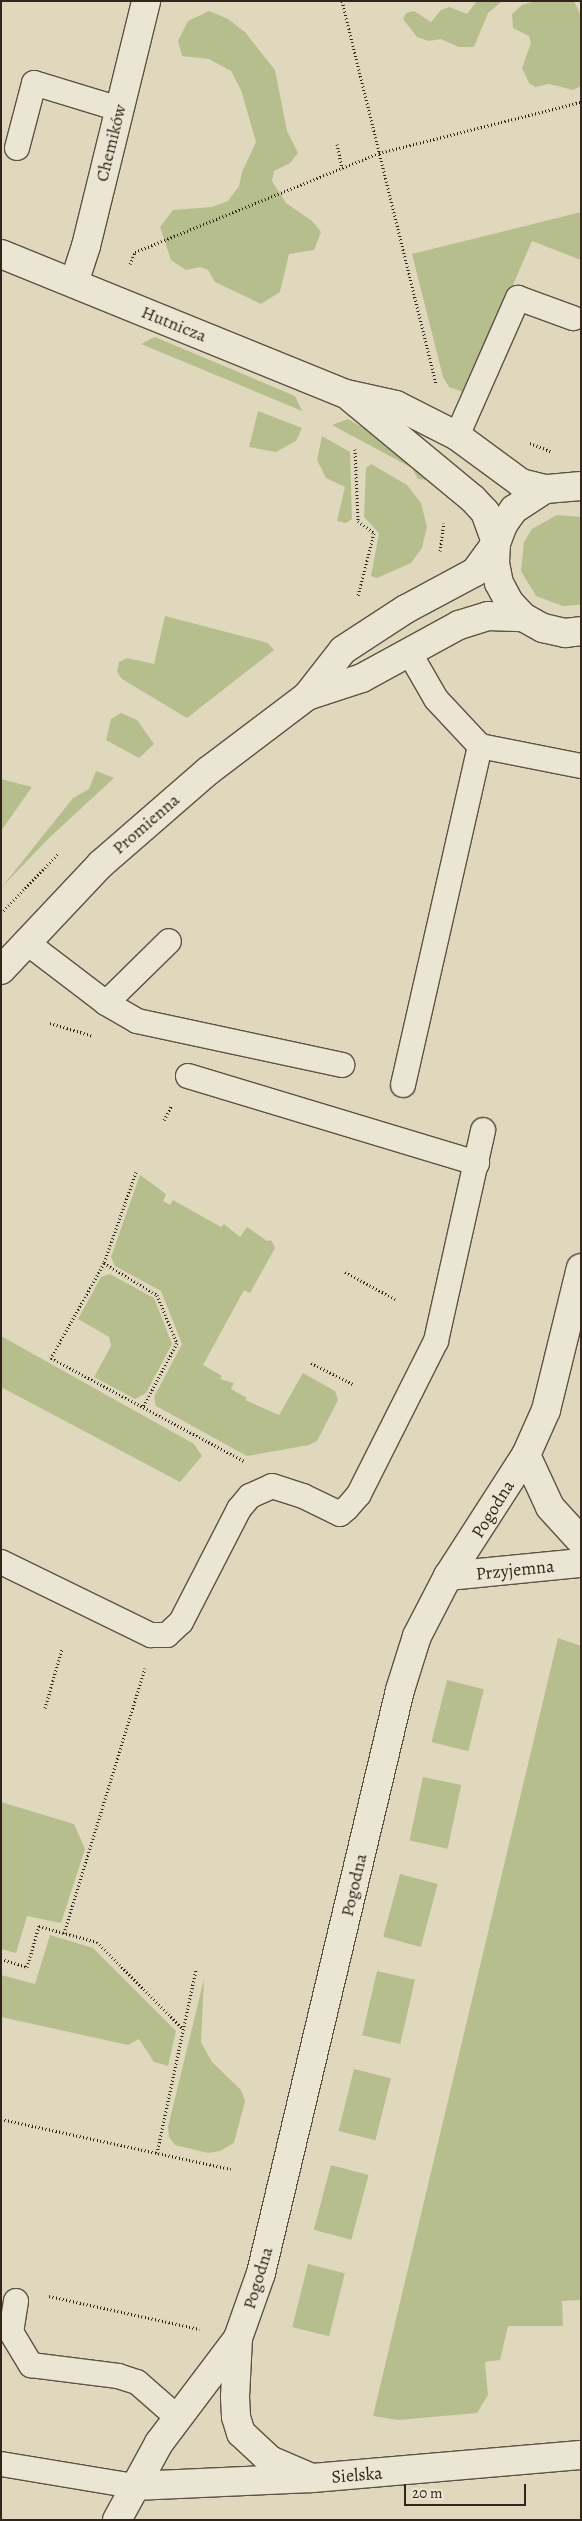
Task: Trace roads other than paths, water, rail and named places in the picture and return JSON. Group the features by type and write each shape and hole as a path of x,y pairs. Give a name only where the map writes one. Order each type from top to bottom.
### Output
{"street":[{"name":"Chemików","path":"74,283 146,1"},
{"name":"Hutnicza","path":"1,254 346,394 396,405 457,436 522,483 545,488"},
{"name":"Hutnicza","path":"346,394 473,499 485,512 496,543"},
{"path":"545,488 581,486"},
{"name":"Promienna","path":"1,970 120,846 252,735 307,696 343,650 406,609 475,572 496,543 514,509 545,488"},
{"path":"496,543 495,563 499,584 509,602 523,617 543,628 565,633 581,631"},
{"name":"Promienna","path":"307,696 362,678 459,625 488,616 523,617"},
{"name":"Pogodna","path":"312,2478 270,2460 242,2433 236,2417 235,2397 238,2338 261,2274 400,1690 417,1636 448,1576 526,1455 546,1410 581,1268"},
{"name":"Pogodna","path":"526,1455 550,1507 581,1541"},
{"name":"Przyjemna","path":"448,1576 581,1563"},
{"name":"Pogodna","path":"117,2520 134,2486 177,2417 238,2338"},
{"name":"Sielska","path":"134,2486 312,2478 581,2456"}],"lane":[{"path":"17,148 34,84 120,108"},
{"path":"457,436 518,298 573,318"},
{"path":"409,652 436,699 480,746 581,766"},
{"path":"403,1085 480,746"},
{"path":"106,1003 169,941"},
{"path":"26,942 106,1003 137,1021 342,1065"},
{"path":"188,1076 477,1163"},
{"path":"1,1562 152,1634 167,1634 181,1622 239,1509 250,1496 266,1488 286,1489 340,1514 359,1494 436,1341 483,1130"},
{"path":"16,2301 12,2332 31,2364 118,2376 138,2382 177,2417"},
{"path":"1,2464 134,2486"}]}
